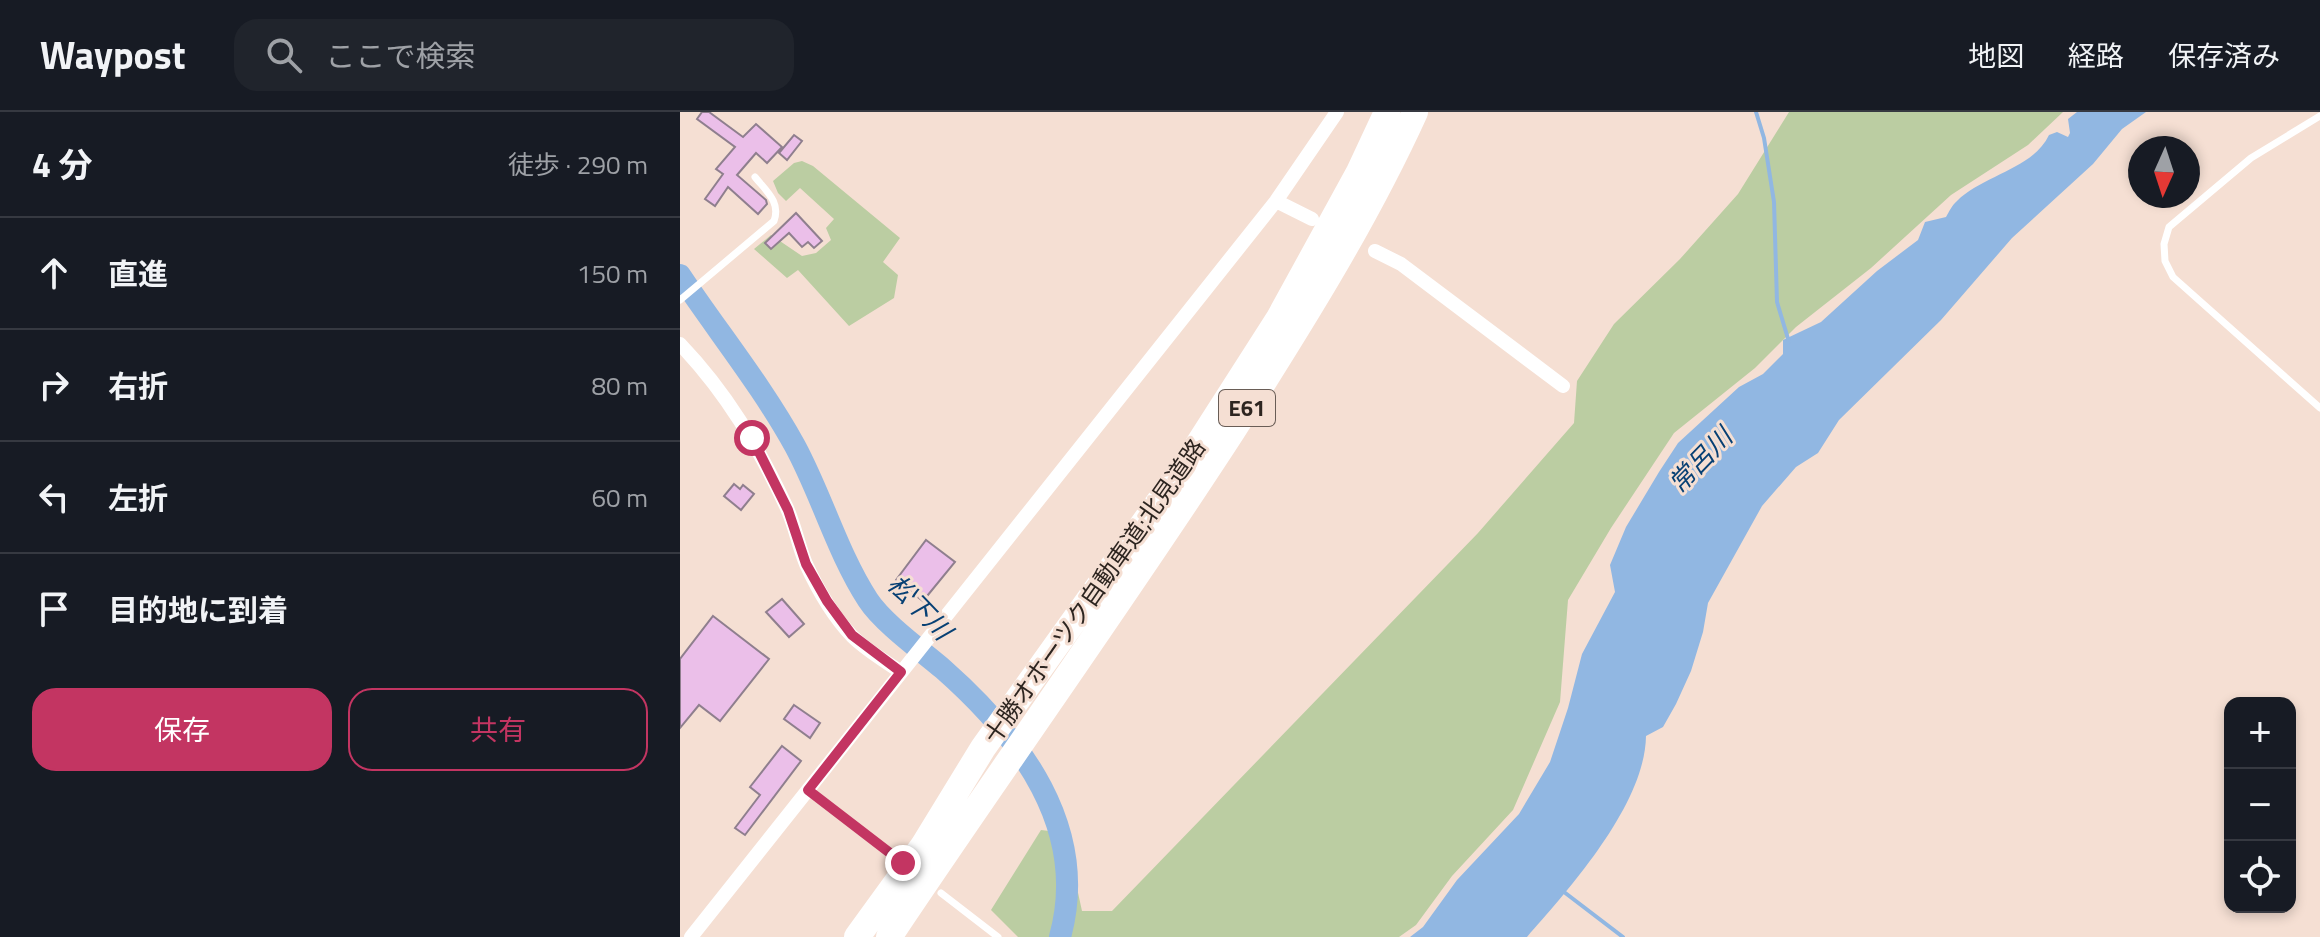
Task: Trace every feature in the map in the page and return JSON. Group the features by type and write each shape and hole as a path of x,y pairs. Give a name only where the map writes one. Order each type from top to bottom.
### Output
{"highway":[{"name":"十勝オホーツク自動車道;北見道路","path":"889,937 1008,763 1046,684 1279,318 1359,172 1387,112"},
{"name":"十勝オホーツク自動車道;北見道路","path":"857,937 923,846 983,748 1046,684 1199,483 1294,335 1384,180 1415,112"}],"street":[{"path":"691,937 1276,201 1337,112"},
{"path":"1276,201 1312,219"},
{"path":"1375,251 1401,264 1563,386"},
{"path":"680,344 720,390 752,438 788,510 806,564 827,601 852,635 901,672"}],"lane":[{"path":"2320,116 2251,158 2208,193 2169,227 2164,244 2165,261 2173,277 2320,408"},
{"path":"680,300 774,221 777,211 775,202 755,177"},
{"path":"808,790 903,863"},
{"path":"941,893 998,937"}],"green space":[{"path":"1789,112 2063,112 2028,145 1951,195 1871,268 1796,327 1755,368 1674,433 1568,600 1560,702 1513,810 1452,876 1416,925 1399,937 1018,937 991,910 1041,830 1065,833 1082,911 1112,911 1478,533 1574,423 1577,381 1614,324 1680,259 1738,194"},
{"path":"802,161 813,166 900,238 883,262 898,275 894,298 849,326 798,270 787,278 754,249 771,235 802,256 816,253 831,240 826,228 834,219 800,188 786,201 773,181 794,163"}],"water":[{"name":"常呂川","path":"2077,112 2146,112 2122,129 2093,164 2012,238 1941,320 1839,420 1818,453 1796,467 1762,506 1708,603 1691,671 1676,704 1663,727 1646,736 1642,762 1620,816 1564,894 1527,937 1410,937 1423,927 1457,880 1519,814 1550,762 1582,654 1615,592 1610,565 1626,527 1678,443 1739,387 1763,374 1783,354 1783,340 1821,322 1877,271 1918,240 1925,222 1946,217 1954,204 1968,192 2032,156 2049,135 2057,132 2068,137 2068,119"}],"building":[{"path":"702,112 709,112 743,137 756,124 782,147 767,163 756,153 737,175 766,200 767,204 758,214 728,187 715,206 705,199 723,174 716,169 735,147 697,119"},
{"path":"794,135 802,141 787,160 779,153"},
{"path":"796,213 822,241 814,248 808,242 802,247 789,233 771,249 765,243"},
{"path":"734,484 740,489 743,485 754,494 741,510 724,496"},
{"path":"926,540 955,562 923,601 896,580"},
{"path":"782,599 804,624 789,637 766,612"},
{"path":"713,616 769,659 720,721 699,705 680,728 680,659"},
{"path":"794,705 820,723 810,738 784,719"},
{"path":"782,746 801,761 745,835 735,828 760,795 750,787"}],"waterway":[{"path":"1756,112 1764,138 1774,202 1777,302 1789,342"},
{"name":"松下川","path":"680,275 795,446 847,563 868,600 883,618 943,669 998,724 1042,788 1056,822 1065,859 1067,897 1060,937"},
{"path":"1564,892 1623,937"}],"route":[{"path":"752,438 788,510 806,564 827,601 852,635 901,672 808,790 903,863"}]}
